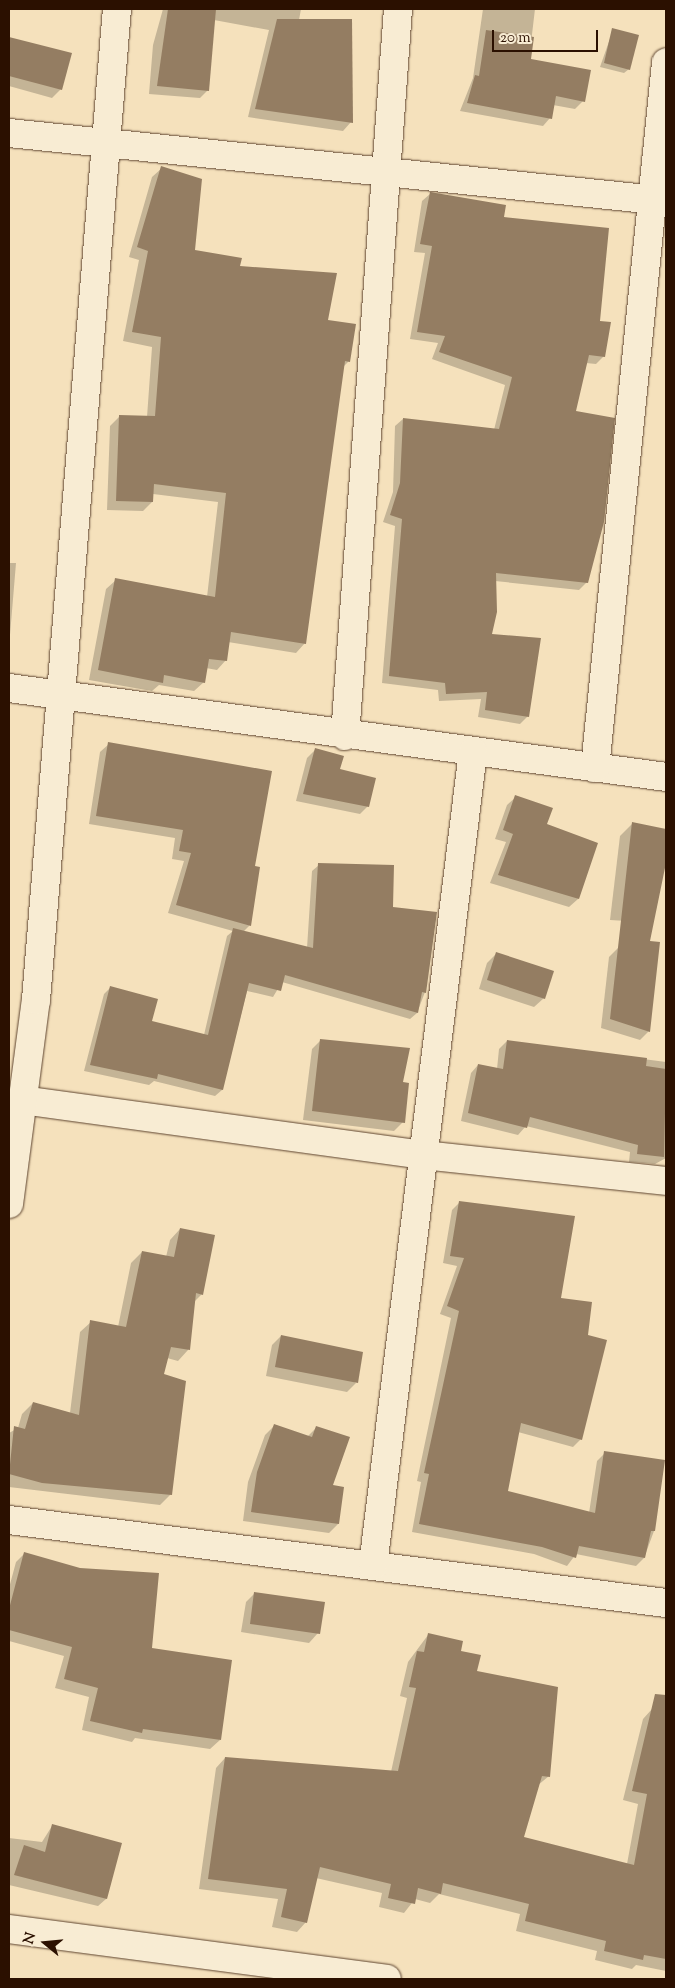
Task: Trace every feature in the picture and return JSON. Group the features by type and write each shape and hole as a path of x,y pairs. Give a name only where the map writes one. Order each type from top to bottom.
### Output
{"street":[{"path":"9,1204 36,1000 118,9"},
{"path":"345,736 388,174 398,9"},
{"path":"595,768 659,201 666,63"},
{"path":"9,134 106,146 659,201"},
{"path":"9,688 345,736 666,777"},
{"path":"373,1566 472,752"},
{"path":"22,1100 423,1155 666,1181"},
{"path":"9,1520 666,1603"},
{"path":"9,1928 387,1979"}],"building":[{"path":"168,9 216,9 209,91 157,86"},
{"path":"277,19 352,19 353,123 255,109"},
{"path":"612,28 639,35 630,70 604,63"},
{"path":"486,30 534,37 531,59 591,70 585,102 556,96 552,119 467,103 475,75 479,76"},
{"path":"9,37 72,53 62,90 9,76"},
{"path":"161,166 202,179 195,250 242,258 240,266 337,273 328,320 356,324 350,362 345,361 306,644 231,632 227,661 209,659 205,683 164,675 163,683 98,670 115,578 215,597 226,493 154,484 153,502 116,501 119,415 155,416 161,337 132,332 148,251 137,247"},
{"path":"430,192 506,205 504,217 609,228 600,321 611,322 605,357 589,355 576,411 615,418 604,522 588,583 496,573 497,612 492,634 541,638 529,717 485,710 487,692 446,694 445,683 389,676 402,519 390,515 400,483 403,418 499,429 512,377 439,352 445,336 417,332 432,246 420,244"},
{"path":"108,742 272,771 255,866 260,867 251,926 176,905 191,853 179,851 183,830 96,816"},
{"path":"315,748 344,756 340,769 376,778 369,807 303,794"},
{"path":"515,795 553,808 547,824 598,843 579,899 498,875 513,834 503,830"},
{"path":"632,822 666,829 666,863 650,941 660,942 650,1032 610,1019"},
{"path":"318,863 394,865 393,907 437,912 426,993 422,992 418,1013 285,975 281,991 249,983 223,1090 158,1074 157,1079 90,1065 110,986 158,999 152,1021 208,1035 233,928 313,948"},
{"path":"496,952 554,971 545,999 487,980"},
{"path":"320,1039 410,1048 403,1082 409,1083 405,1123 312,1111"},
{"path":"507,1040 647,1058 646,1066 666,1069 664,1157 637,1154 638,1145 530,1117 527,1128 468,1113 478,1064 503,1069"},
{"path":"459,1201 575,1216 561,1298 592,1302 588,1335 607,1340 582,1440 521,1423 508,1491 595,1513 604,1451 665,1460 655,1531 651,1531 645,1558 579,1546 576,1558 542,1547 419,1524 429,1474 424,1473 459,1311 447,1306 464,1258 450,1256"},
{"path":"180,1228 215,1235 203,1295 196,1293 190,1350 171,1347 164,1374 186,1381 172,1495 42,1483 9,1474 14,1426 25,1429 33,1402 79,1415 90,1320 126,1327 142,1251 174,1257"},
{"path":"281,1335 363,1352 358,1383 275,1367"},
{"path":"274,1424 312,1437 316,1426 350,1437 333,1485 344,1487 339,1524 251,1512 257,1472"},
{"path":"24,1552 80,1568 159,1573 152,1648 232,1660 221,1740 143,1729 142,1733 90,1721 98,1688 64,1679 72,1647 9,1630 9,1609"},
{"path":"254,1592 325,1602 320,1634 250,1624"},
{"path":"428,1633 463,1641 461,1651 481,1655 477,1671 558,1687 550,1777 542,1776 524,1837 634,1865 647,1794 632,1791 655,1694 666,1695 666,1959 644,1955 643,1960 604,1951 606,1941 525,1921 529,1904 443,1883 441,1894 418,1888 415,1904 388,1898 391,1884 320,1867 307,1923 281,1917 287,1889 208,1879 225,1757 398,1771 416,1688 409,1687 417,1651 424,1652"},
{"path":"52,1824 122,1843 107,1899 14,1875 24,1845 45,1852"}]}
